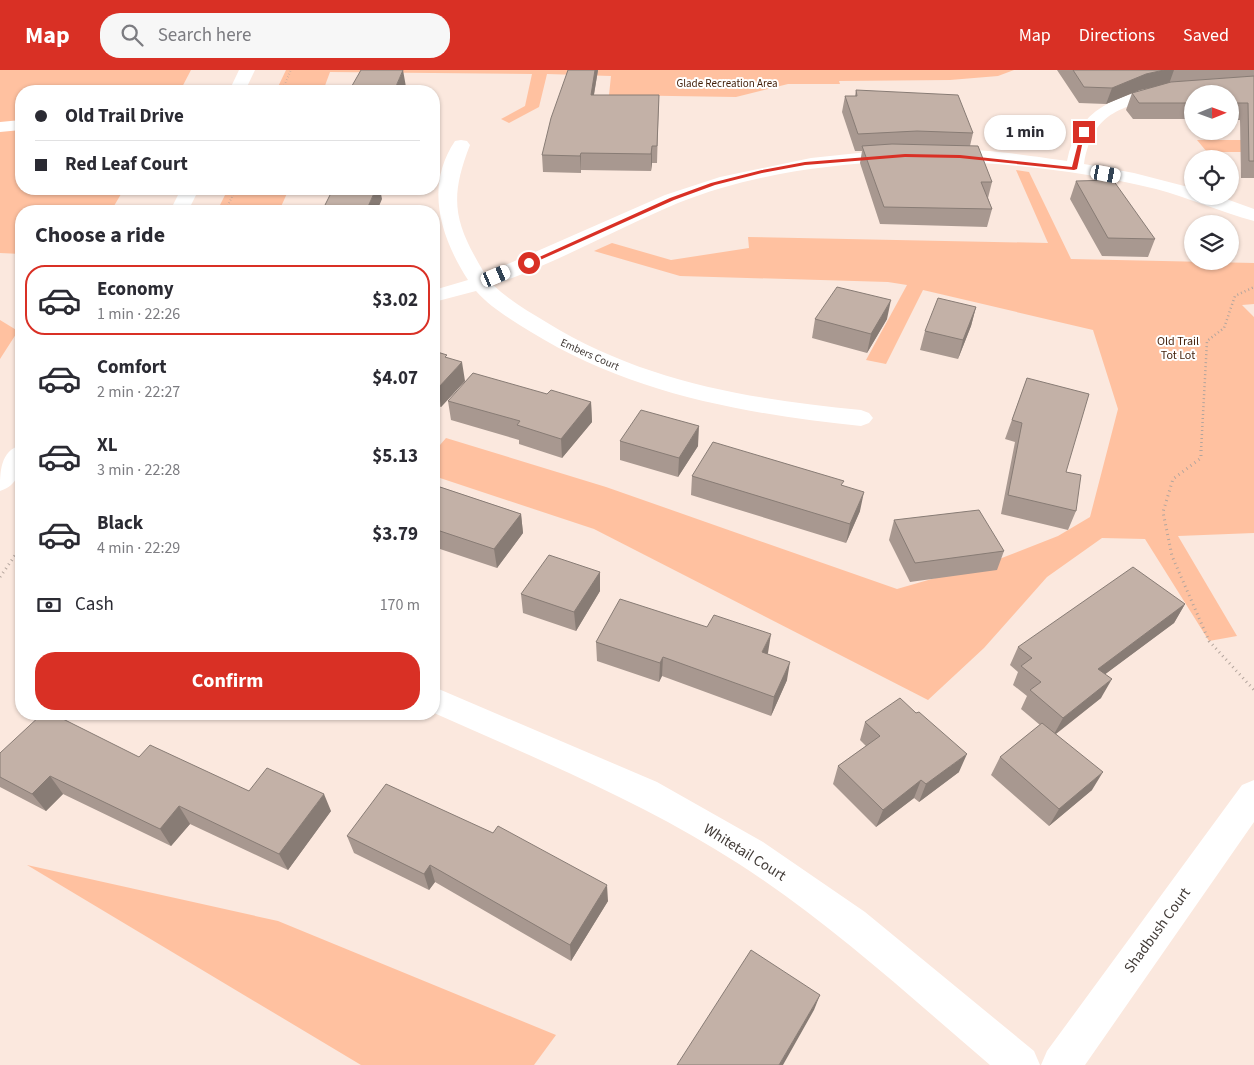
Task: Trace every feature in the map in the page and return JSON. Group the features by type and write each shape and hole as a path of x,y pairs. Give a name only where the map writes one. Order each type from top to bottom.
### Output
{"street":[{"path":"240,85 247,70"},
{"path":"1074,169 1084,132 1096,119 1112,108 1135,99 1184,90"},
{"path":"0,127 15,126"},
{"name":"Embers Court","path":"461,145 452,167 447,192 449,220 458,246 480,283 510,309 552,337 600,361 654,381 721,399 793,412 861,418"},
{"path":"440,294 480,283 672,199 713,184 762,171 805,163 856,158 918,156 1009,160 1074,169 1184,192"},
{"path":"1225,205 1254,215"},
{"path":"0,482 15,461"},
{"name":"Whitetail Court","path":"440,702 645,792 751,853 852,924 1020,1065"},
{"name":"Shadbush Court","path":"1061,1065 1254,795"}],"path":[{"path":"285,85 291,70"},
{"path":"1254,287 1235,296 1224,328 1207,341 1201,458 1173,479 1163,512 1172,556 1209,641 1254,690"},
{"path":"0,577 15,556"}],"green space":[{"path":"0,70 191,70 183,85 15,85 15,195 120,195 115,205 15,205 15,254 0,253"},
{"name":"Glade Recreation Area","path":"286,70 1014,70 998,76 950,80 839,81 840,84 788,84 736,97 609,95 611,76 547,74 539,107 509,123 501,119 525,106 532,74 330,72 325,85 279,85"},
{"path":"1197,140 1254,140 1254,152 1205,150"},
{"name":"Old Trail Tot Lot","path":"1016,170 1029,172 1071,259 1184,261 1184,270 1239,270 1239,263 1254,263 1254,304 1242,305 1254,317 1254,533 1178,536 1237,636 1209,641 1145,539 1102,538 1047,577 984,648 928,700 594,529 440,478 440,445 446,438 606,487 897,589 994,561 1058,536 1090,517 1118,409 1093,330 923,290 886,364 866,360 907,285 888,282 680,276 594,251 612,243 671,260 749,248 748,237 1048,243"},
{"path":"225,195 286,195 282,205 220,205"},
{"path":"0,320 15,329 15,336 0,359"},
{"path":"27,865 278,921 556,1035 534,1065 361,1065"}],"building":[{"path":"361,70 403,70 397,85 352,85"},
{"path":"568,70 595,70 591,95 659,95 657,146 652,146 651,154 581,153 580,156 542,155 551,118"},
{"path":"1073,70 1164,70 1146,74 1112,88 1084,87"},
{"path":"1254,76 1254,161 1249,161 1248,103 1239,103 1239,85 1184,85 1184,103 1139,103 1132,93 1171,82"},
{"path":"856,90 958,95 973,133 917,131 858,134 845,96 857,96"},
{"path":"892,144 978,146 992,182 981,182 992,209 884,207 862,146"},
{"path":"1113,180 1155,239 1108,238 1076,181"},
{"path":"330,195 373,195 369,205 325,205"},
{"path":"837,287 891,300 871,334 815,319"},
{"path":"938,298 976,307 963,340 925,331"},
{"path":"440,353 447,355 445,357 462,362 440,386"},
{"path":"473,373 547,394 551,390 591,402 561,439 517,425 520,421 448,401"},
{"path":"1027,378 1089,394 1066,472 1081,475 1076,511 1008,495 1022,423 1012,420"},
{"path":"641,410 699,426 679,458 620,441"},
{"path":"713,442 844,481 841,485 864,492 850,524 692,476"},
{"path":"440,487 521,514 494,549 440,531"},
{"path":"979,510 1004,551 915,563 894,520"},
{"path":"549,555 600,572 574,612 521,594"},
{"path":"1133,567 1185,604 1098,669 1112,679 1063,718 1030,690 1041,682 1021,666 1032,658 1018,647"},
{"path":"620,599 707,627 714,615 771,634 762,652 790,662 774,697 663,657 660,663 596,642"},
{"path":"900,698 967,754 926,784 921,780 883,810 838,766 880,736 865,722"},
{"path":"36,720 65,720 139,757 150,745 249,791 267,768 324,794 279,854 179,806 160,829 50,776 32,794 0,777 0,753"},
{"path":"1042,723 1103,772 1059,809 1000,757"},
{"path":"386,784 493,833 498,826 607,885 570,945 430,865 424,874 347,836"},
{"path":"751,950 820,995 779,1065 677,1065"}],"route":[{"path":"529,263 672,199 713,184 762,171 805,163 905,156 960,156 1019,161 1074,169 1079,143 1084,132"}]}
